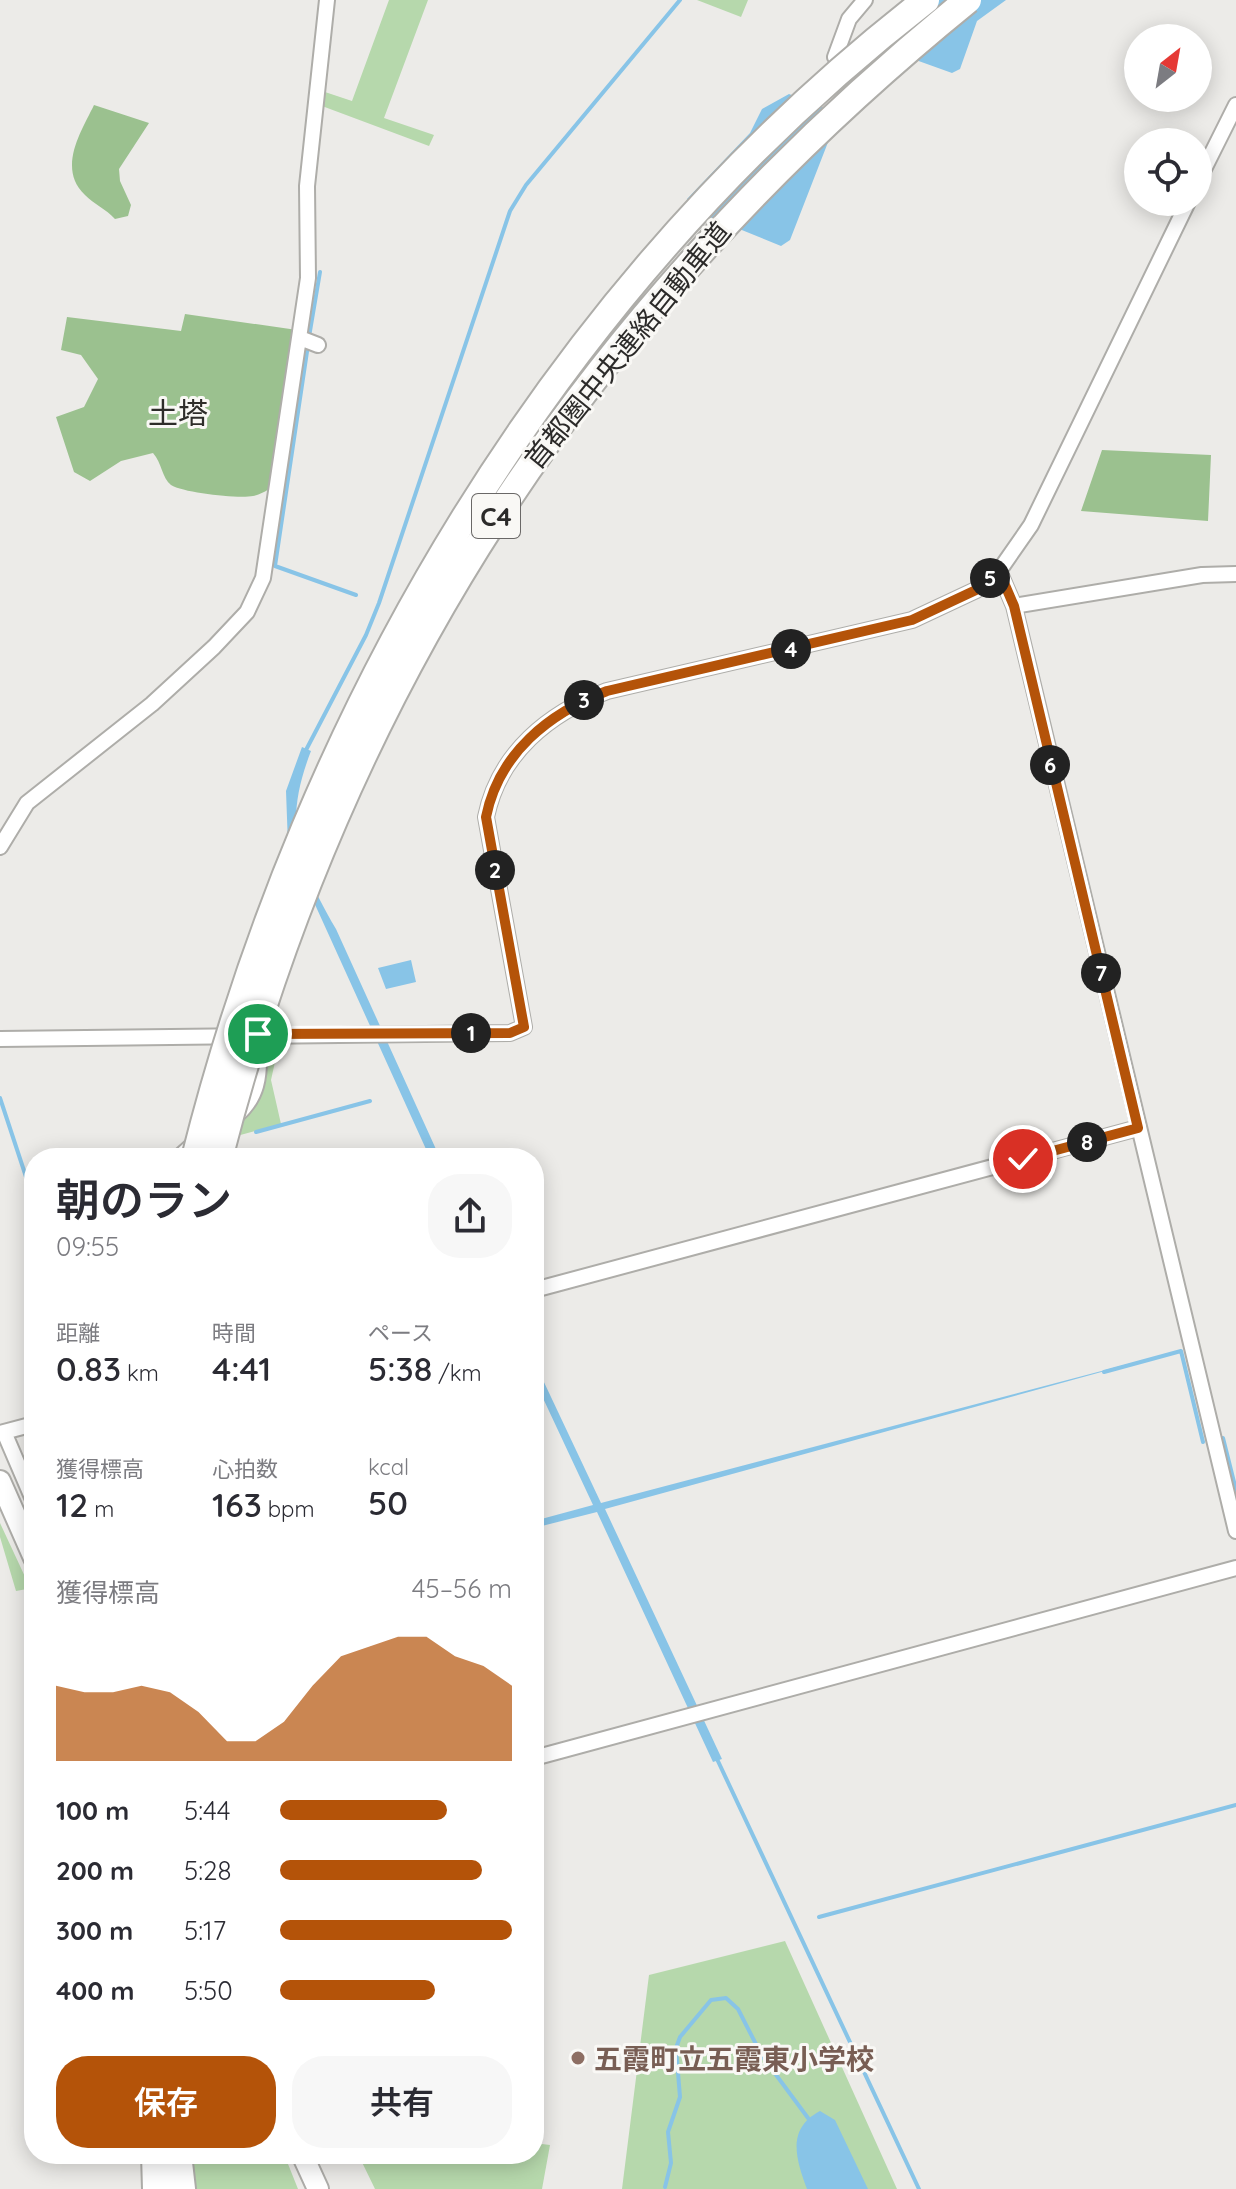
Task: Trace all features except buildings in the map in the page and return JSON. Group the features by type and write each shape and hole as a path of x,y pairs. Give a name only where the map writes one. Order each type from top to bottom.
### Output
{"highway":[{"name":"首都圏中央連絡自動車道","path":"198,1148 215,1078 256,951 303,829 383,659 484,485 619,300 710,198 797,112 926,0"},
{"name":"首都圏中央連絡自動車道","path":"222,1148 278,957 323,840 404,670 506,500 642,317 729,217 816,130 968,0"},
{"path":"155,2164 156,2189"},
{"path":"178,2164 179,2189"}],"main road":[{"path":"0,1481 24,1535"},
{"path":"307,2164 318,2189"}],"street":[{"path":"0,847 27,803 152,704 247,612 263,578 308,278 307,186 327,0"},
{"path":"835,57 849,19 865,0"},
{"path":"1212,153 1236,105"},
{"path":"0,1039 510,1033 524,1027 486,817 490,798 509,763 545,723 570,705 607,691 912,620 976,590 999,571 1031,525 1181,216"},
{"path":"301,338 318,345"},
{"path":"999,571 1014,606 1236,1531"},
{"path":"1014,606 1202,575 1236,574"},
{"path":"186,1148 231,1121 247,1107 260,1077 258,1034"},
{"path":"544,1287 1138,1128"},
{"path":"24,1427 2,1433 24,1480"},
{"path":"544,1755 1236,1568"}],"green space":[{"path":"389,0 428,0 384,118 434,135 429,146 322,106 322,91 352,101"},
{"path":"697,0 748,0 741,17"},
{"path":"94,105 149,123 119,169 120,181 131,205 128,216 115,219 85,195 73,173 74,150"},
{"path":"185,314 297,330 271,488 260,494 224,496 178,488 168,482 153,453 121,461 90,481 74,472 56,417 84,407 98,379 81,355 61,350 67,317 181,331"},
{"path":"1102,450 1211,455 1208,521 1081,511"},
{"path":"279,1044 271,1080 281,1124 233,1137 260,1094 265,1045"},
{"path":"0,1523 24,1575 24,1590 16,1591 0,1537"},
{"path":"785,1941 897,2189 622,2189 649,1975"},
{"path":"544,2144 550,2145 542,2189 375,2189 363,2164 544,2164"},
{"path":"190,2164 288,2164 298,2189 192,2189"}],"water":[{"path":"926,0 1006,0 977,21 960,69 952,73 888,50 883,42"},
{"path":"789,94 839,114 790,240 781,246 690,209 687,199 750,133 762,109"},
{"path":"302,747 311,751 297,801 298,843 304,863 435,1148 425,1148 288,845 286,791"},
{"path":"411,960 416,982 386,989 378,968"},
{"path":"1185,1349 605,1509 722,1759 713,1762 597,1512 544,1525 544,1518 593,1505 544,1400 544,1382 601,1503"},
{"path":"820,2111 835,2120 868,2189 807,2189 797,2156 798,2136 809,2118"}],"waterway":[{"path":"306,750 366,635 379,603 510,211 526,185 680,0"},
{"path":"309,337 320,272"},
{"path":"308,345 275,566 356,595"},
{"path":"0,1098 24,1171"},
{"path":"256,1132 370,1101"},
{"path":"1104,1372 1181,1351 1203,1442"},
{"path":"1223,1438 1236,1490"},
{"path":"717,1759 919,2189"},
{"path":"819,1917 1236,1805"},
{"path":"665,2187 671,2163 668,2132 680,2097 676,2048 680,2037 711,2000 726,1998 738,2009 762,2056 808,2118"}],"place":[{"name":"五霞町立五霞東小学校","path":"578,2058"}],"district":[{"name":"土塔","path":"178,413"}],"route":[{"path":"258,1034 510,1033 524,1027 486,817 490,798 509,763 527,739 570,705 607,691 912,620 944,608 976,590 999,571 1014,606 1138,1128 1023,1159"}]}
